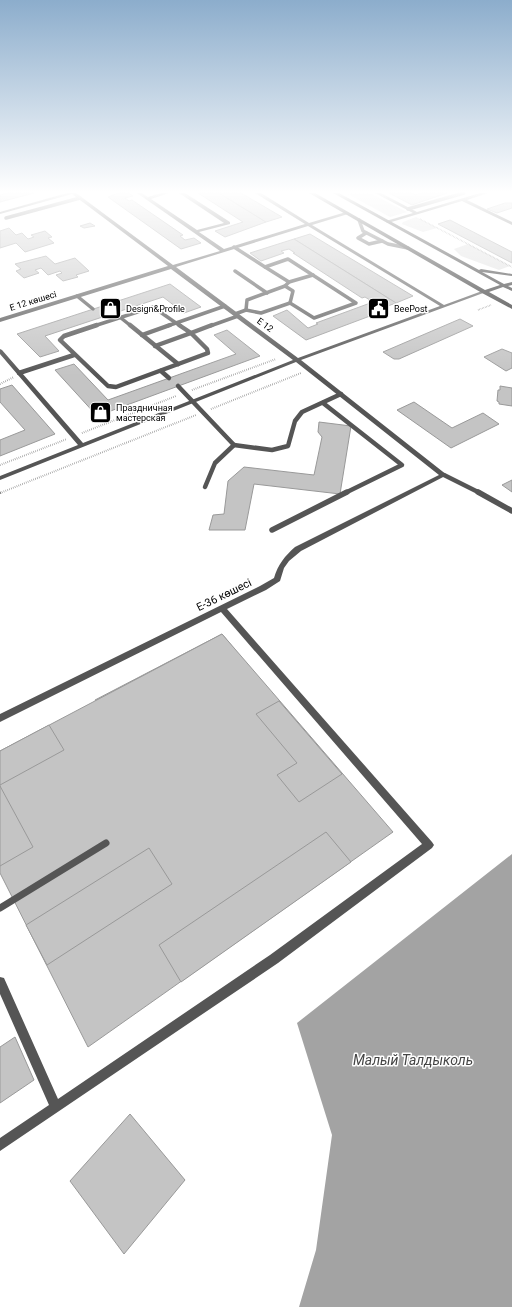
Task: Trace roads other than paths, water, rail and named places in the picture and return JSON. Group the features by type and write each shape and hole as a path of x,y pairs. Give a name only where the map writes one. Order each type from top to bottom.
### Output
{"main road":[{"path":"418,254 484,292 512,306"},
{"path":"445,254 512,290"},
{"path":"467,266 512,276"},
{"path":"484,292 512,283"}],"street":[{"name":"E 12","path":"156,254 297,360 444,475"},
{"name":"Е 12 көшесі","path":"0,320 210,254"},
{"path":"357,254 443,306"},
{"path":"0,478 297,360 484,292"},
{"path":"0,351 82,446"},
{"name":"Е-36 көшесі","path":"0,718 263,588 277,579 280,568 286,559 298,549 444,475"},
{"path":"0,1146 274,959 429,844 222,608"},
{"path":"0,982 56,1107"}],"lane":[{"path":"245,254 289,282"},
{"path":"265,267 288,259 356,303 314,318 290,303"},
{"path":"235,271 267,293"},
{"path":"246,310 247,300 285,286 289,282 313,275"},
{"path":"285,286 293,291 290,303"},
{"path":"77,296 93,310"},
{"path":"155,346 246,310 261,313 290,303"},
{"path":"142,335 225,306"},
{"path":"153,307 190,333 209,351 121,387 108,386 60,340 61,338 121,318 153,307"},
{"path":"102,317 108,322"},
{"path":"121,318 178,364"},
{"path":"19,373 74,355"},
{"path":"161,371 169,378"},
{"path":"178,386 234,446 272,450 288,446 298,416 302,412 341,394"},
{"path":"272,530 402,465 323,402"},
{"path":"205,487 215,462 234,446"},
{"path":"444,475 455,483 504,505 512,511"},
{"path":"0,908 106,844"}],"water":[{"name":"Малый Талдыколь","path":"512,854 512,1307 299,1307 316,1250 332,1135 297,1023"}],"place":[{"name":"Design&Profile","path":"111,309"},
{"name":"BeePost","path":"379,309"},
{"name":"Праздничная мастерская","path":"101,413"}]}
